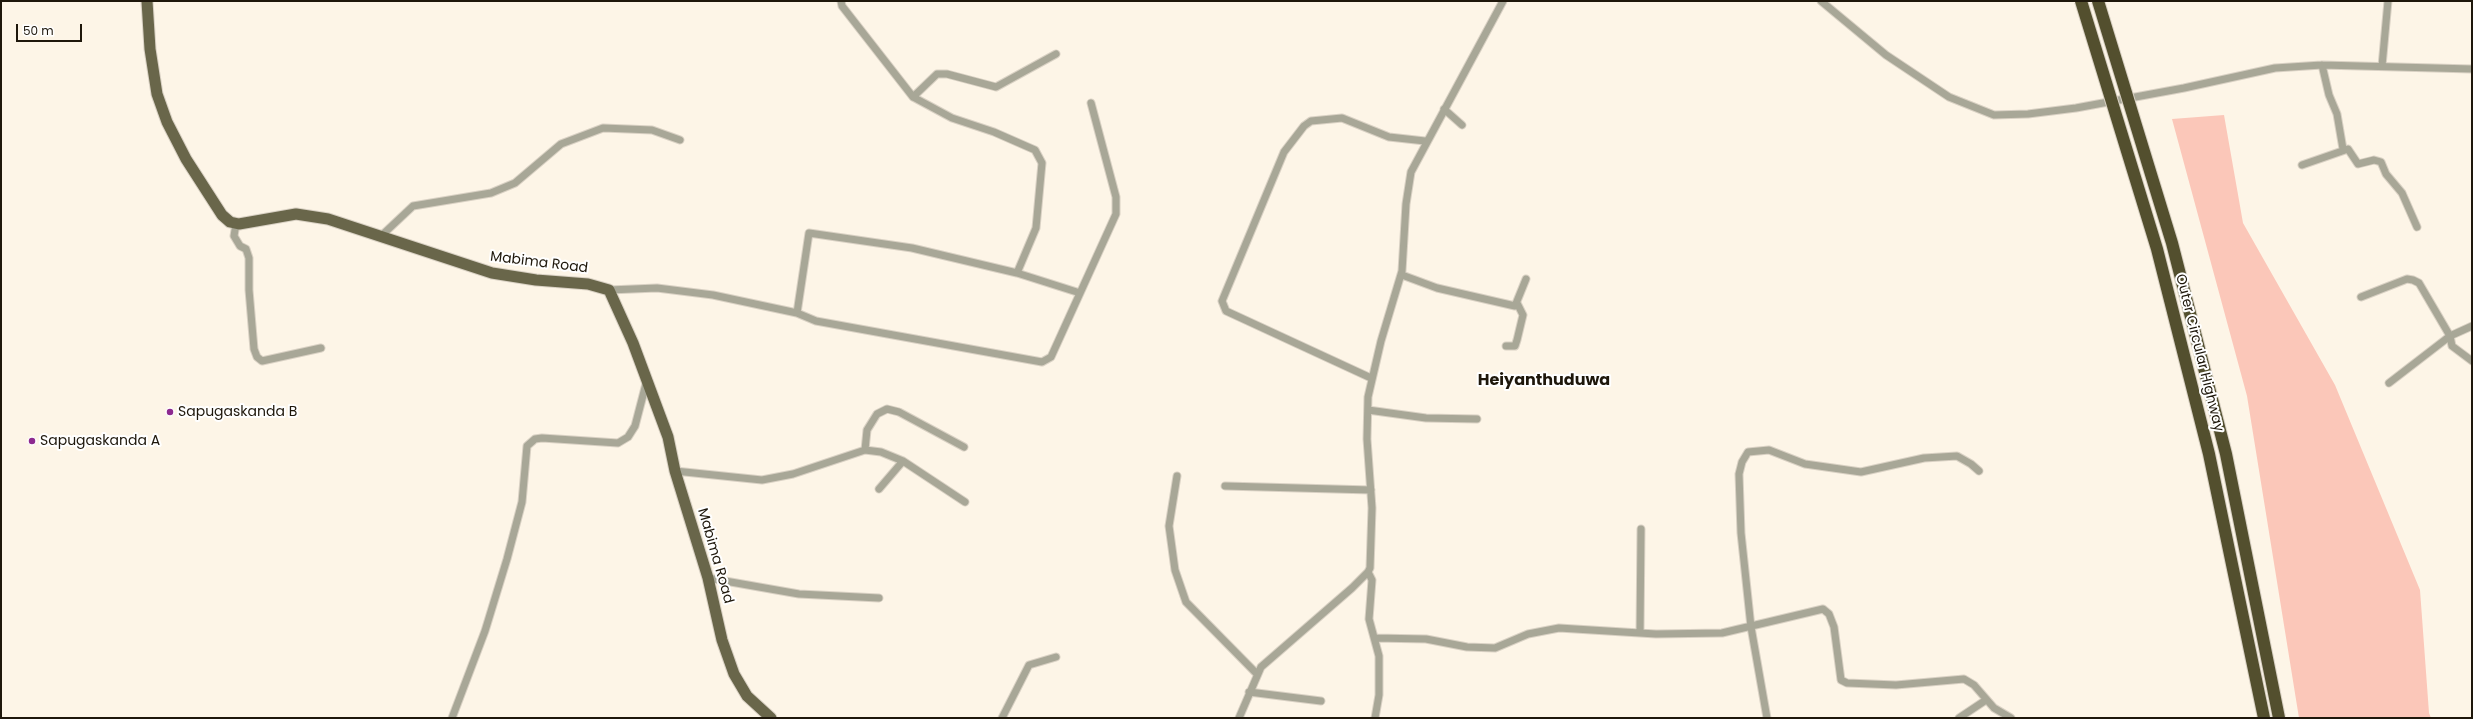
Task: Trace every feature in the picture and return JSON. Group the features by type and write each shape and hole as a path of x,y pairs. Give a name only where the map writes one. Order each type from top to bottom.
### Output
{"highway":[{"name":"Outer Circular Highway","path":"2081,1 2157,249 2209,454 2264,718"},
{"name":"Outer Circular Highway","path":"2098,1 2172,243 2226,454 2279,718"}],"main road":[{"path":"147,1 150,49 157,94 167,122 186,159 222,216 236,224"},
{"name":"Mabima Road","path":"236,224 296,214 328,219 492,273 536,280 588,284 609,290 647,379 668,437 675,471 708,578 722,640 734,674 747,696 771,718"}],"street":[{"path":"841,1 842,6 913,97 952,118 994,132 1035,150 1042,163 1036,228 1017,273"},
{"path":"1375,718 1379,695 1379,667 1376,638 1369,619 1372,580 1368,572 1372,528 1367,439 1371,378 1402,275 1405,254 1410,172 1425,141 1503,1"},
{"path":"1821,1 1886,55 1943,93 1994,114 2028,114 2076,108 2184,88 2275,68 2322,65 2363,68 2382,66 2472,69"},
{"path":"2382,66 2388,1"},
{"path":"913,97 937,74 947,74 996,87 1056,54"},
{"path":"2322,65 2329,95 2337,114 2343,149"},
{"path":"609,290 657,288 713,295 797,313 816,321 1042,362 1051,357 1116,214 1116,197 1091,103"},
{"path":"1444,109 1462,125"},
{"path":"1371,378 1226,311 1222,301 1284,152 1304,126 1311,121 1342,118 1390,137 1425,141"},
{"path":"380,237 413,206 491,193 515,183 561,144 603,128 652,130 680,140"},
{"path":"2302,165 2343,149 2348,149 2358,164 2374,160 2381,162 2386,174 2402,193 2417,227"},
{"path":"236,224 234,236 240,246 246,249 249,258 250,290 257,357 262,361 321,348"},
{"path":"797,313 809,233 912,248 1017,273 1080,293"},
{"path":"1402,275 1437,288 1486,301 1511,305 1517,303"},
{"path":"1506,346 1515,346 1517,340 1523,315 1517,303 1526,279"},
{"path":"2361,297 2407,279 2419,283 2450,336 2452,346 2472,360"},
{"path":"2389,382 2450,336 2472,326"},
{"path":"452,718 485,632 507,559 522,502 527,446 535,439 542,438 618,443 628,437 634,426 647,379"},
{"path":"865,450 867,430 877,414 887,409 899,412 964,447"},
{"path":"1368,410 1426,418 1477,419"},
{"path":"675,471 762,480 793,474 865,450 881,452 903,461 965,502"},
{"path":"1767,718 1751,627 1741,533 1739,474 1742,462 1748,452 1769,450 1806,464 1861,472 1924,458 1956,456 1971,464 1979,471"},
{"path":"879,489 903,461"},
{"path":"1177,476 1169,526 1175,570 1186,602 1257,674"},
{"path":"1225,486 1371,490"},
{"path":"1640,633 1641,529"},
{"path":"1239,718 1257,674 1268,660 1368,572"},
{"path":"708,578 799,594 879,598"},
{"path":"1376,638 1426,639 1467,647 1495,648 1528,634 1560,628 1640,633 1722,633 1823,609 1830,614 1834,628 1841,680 1847,683 1896,685 1964,679 1974,685 1986,700 2011,718"},
{"path":"1002,718 1029,665 1056,657"},
{"path":"1249,692 1321,701"},
{"path":"1959,718 1986,700"}],"shaded area":[{"path":"2224,115 2243,223 2335,385 2420,590 2429,713 2431,718 2299,718 2247,396 2172,119"}],"place":[{"name":"Sapugaskanda B","path":"170,412"},
{"name":"Sapugaskanda A","path":"32,441"}],"district":[{"name":"Heiyanthuduwa","path":"1544,381"}]}
